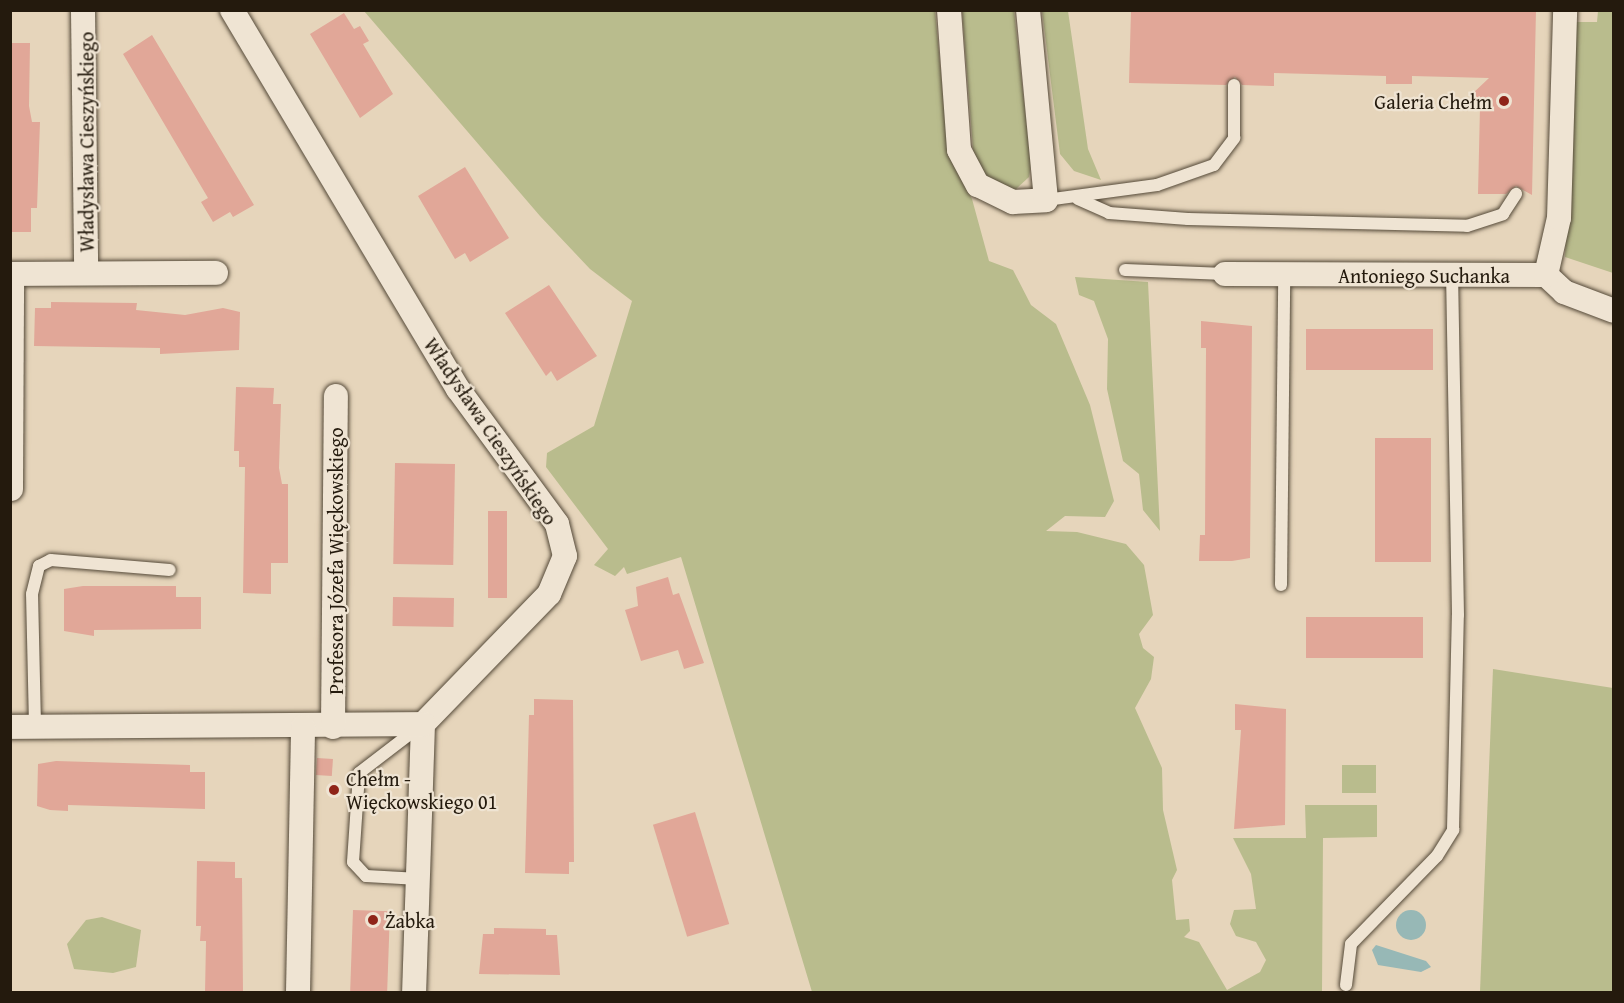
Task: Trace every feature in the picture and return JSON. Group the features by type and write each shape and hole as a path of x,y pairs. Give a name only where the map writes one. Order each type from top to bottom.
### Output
{"street":[{"name":"Władysława Cieszyńskiego","path":"11,489 12,274 86,272 83,10"},
{"name":"Władysława Cieszyńskiego","path":"232,10 458,389 557,524 565,556 549,594 423,724"},
{"path":"949,10 959,150 966,169 992,195 1013,202 1046,200 1028,10"},
{"path":"1565,10 1559,218 1546,275 1564,292 1614,311"},
{"path":"86,272 216,273"},
{"name":"Antoniego Suchanka","path":"1225,274 1546,275"},
{"name":"Profesora Józefa Więckowskiego","path":"333,727 336,396"},
{"path":"10,727 35,725 333,727 423,724 414,993"},
{"path":"298,993 303,727"}],"lane":[{"path":"1046,200 1078,199 1109,189 1157,185 1214,165 1234,138 1234,85"},
{"path":"1078,199 1108,213 1188,219 1467,226 1503,214 1516,194"},
{"path":"1125,270 1225,274"},
{"path":"1281,585 1284,274"},
{"path":"1346,985 1355,937 1437,856 1453,830 1458,615 1452,274"},
{"path":"35,725 32,594 39,566 51,560 170,570"},
{"path":"419,879 366,876 353,862 359,773 423,724"}],"green space":[{"path":"364,11 935,11 949,157 972,199 989,261 1013,270 1031,305 1056,324 1090,405 1114,501 1105,517 1065,516 1046,531 1077,532 1126,544 1144,565 1153,615 1139,634 1143,648 1154,657 1151,679 1135,708 1162,768 1163,810 1177,870 1172,880 1176,920 1189,919 1190,931 1184,937 1199,942 1227,990 1260,972 1266,960 1256,942 1236,936 1230,924 1234,910 1256,909 1251,874 1233,838 1306,838 1305,805 1377,805 1377,837 1323,838 1322,992 812,992 681,557 627,574 624,567 615,576 594,565 608,549 546,467 547,453 594,426 632,301 590,269 540,216"},
{"path":"962,11 1014,11 1031,165 1029,177 1015,190 993,186 974,161"},
{"path":"1042,11 1068,11 1088,149 1101,180 1074,171 1060,154"},
{"path":"1598,11 1613,11 1613,273 1565,257 1575,22 1597,22"},
{"path":"1075,277 1148,282 1160,531 1143,510 1139,474 1123,461 1107,389 1108,339 1094,301 1079,295"},
{"path":"1493,669 1613,688 1613,992 1480,992"},
{"path":"1342,765 1376,765 1376,793 1342,793"},
{"path":"102,917 141,930 136,967 113,973 74,969 67,944 86,920"}],"water":[{"path":"1411,910 1422,914 1426,925 1422,936 1411,940 1400,936 1396,925 1400,914"},
{"path":"1376,945 1426,961 1431,967 1421,972 1378,965 1372,950"}],"building":[{"name":"Galeria Chełm","path":"1131,10 1536,10 1532,195 1516,186 1506,194 1478,194 1480,107 1470,96 1489,78 1412,76 1412,84 1386,84 1386,76 1274,73 1274,86 1242,85 1235,77 1226,85 1129,83"},
{"path":"344,13 354,29 360,26 369,41 363,44 393,94 360,118 310,34"},
{"path":"152,35 254,205 233,217 230,212 213,222 201,202 208,198 123,54"},
{"path":"10,43 30,43 29,106 32,122 40,122 37,208 31,208 31,232 10,232"},
{"path":"465,167 509,238 470,262 465,253 455,259 418,196"},
{"path":"549,285 597,356 557,381 551,371 546,376 505,313"},
{"path":"51,302 137,303 136,310 185,315 223,308 240,312 239,350 160,354 160,348 34,346 35,308 51,308"},
{"path":"1201,321 1252,326 1250,558 1232,561 1199,561 1200,535 1205,535 1206,348 1201,348"},
{"path":"1306,329 1433,329 1433,370 1306,370"},
{"path":"236,387 274,388 273,404 281,404 279,468 282,484 288,484 288,563 271,563 271,594 243,593 245,467 239,467 239,451 234,451"},
{"path":"1375,438 1431,438 1431,562 1375,562"},
{"path":"395,463 455,464 453,565 393,564"},
{"path":"488,511 507,511 507,598 488,598"},
{"path":"668,577 673,595 679,593 704,663 684,669 678,650 641,661 625,610 638,606 636,587"},
{"path":"83,586 176,586 176,597 201,597 201,629 94,630 94,636 64,631 64,589"},
{"path":"393,597 454,598 453,627 392,626"},
{"path":"1306,617 1423,617 1423,658 1306,658"},
{"path":"534,699 573,700 574,862 569,862 569,874 525,873 529,715 534,715"},
{"path":"1235,704 1286,709 1285,825 1234,829 1241,730 1235,730"},
{"path":"317,758 333,759 332,776 316,775"},
{"path":"56,761 190,765 190,772 205,772 205,809 68,805 68,811 50,810 37,806 38,764"},
{"path":"695,812 729,924 687,937 653,825"},
{"path":"197,861 235,862 235,878 242,878 243,993 205,993 206,941 200,941 201,926 196,926"},
{"path":"353,910 390,911 387,992 350,992"},
{"path":"494,928 546,929 546,935 557,935 560,975 479,974 483,934 494,934"}],"place":[{"name":"Galeria Chełm","path":"1504,101"},
{"name":"Chełm - Więckowskiego 01","path":"334,790"},
{"name":"Żabka","path":"373,920"}]}
